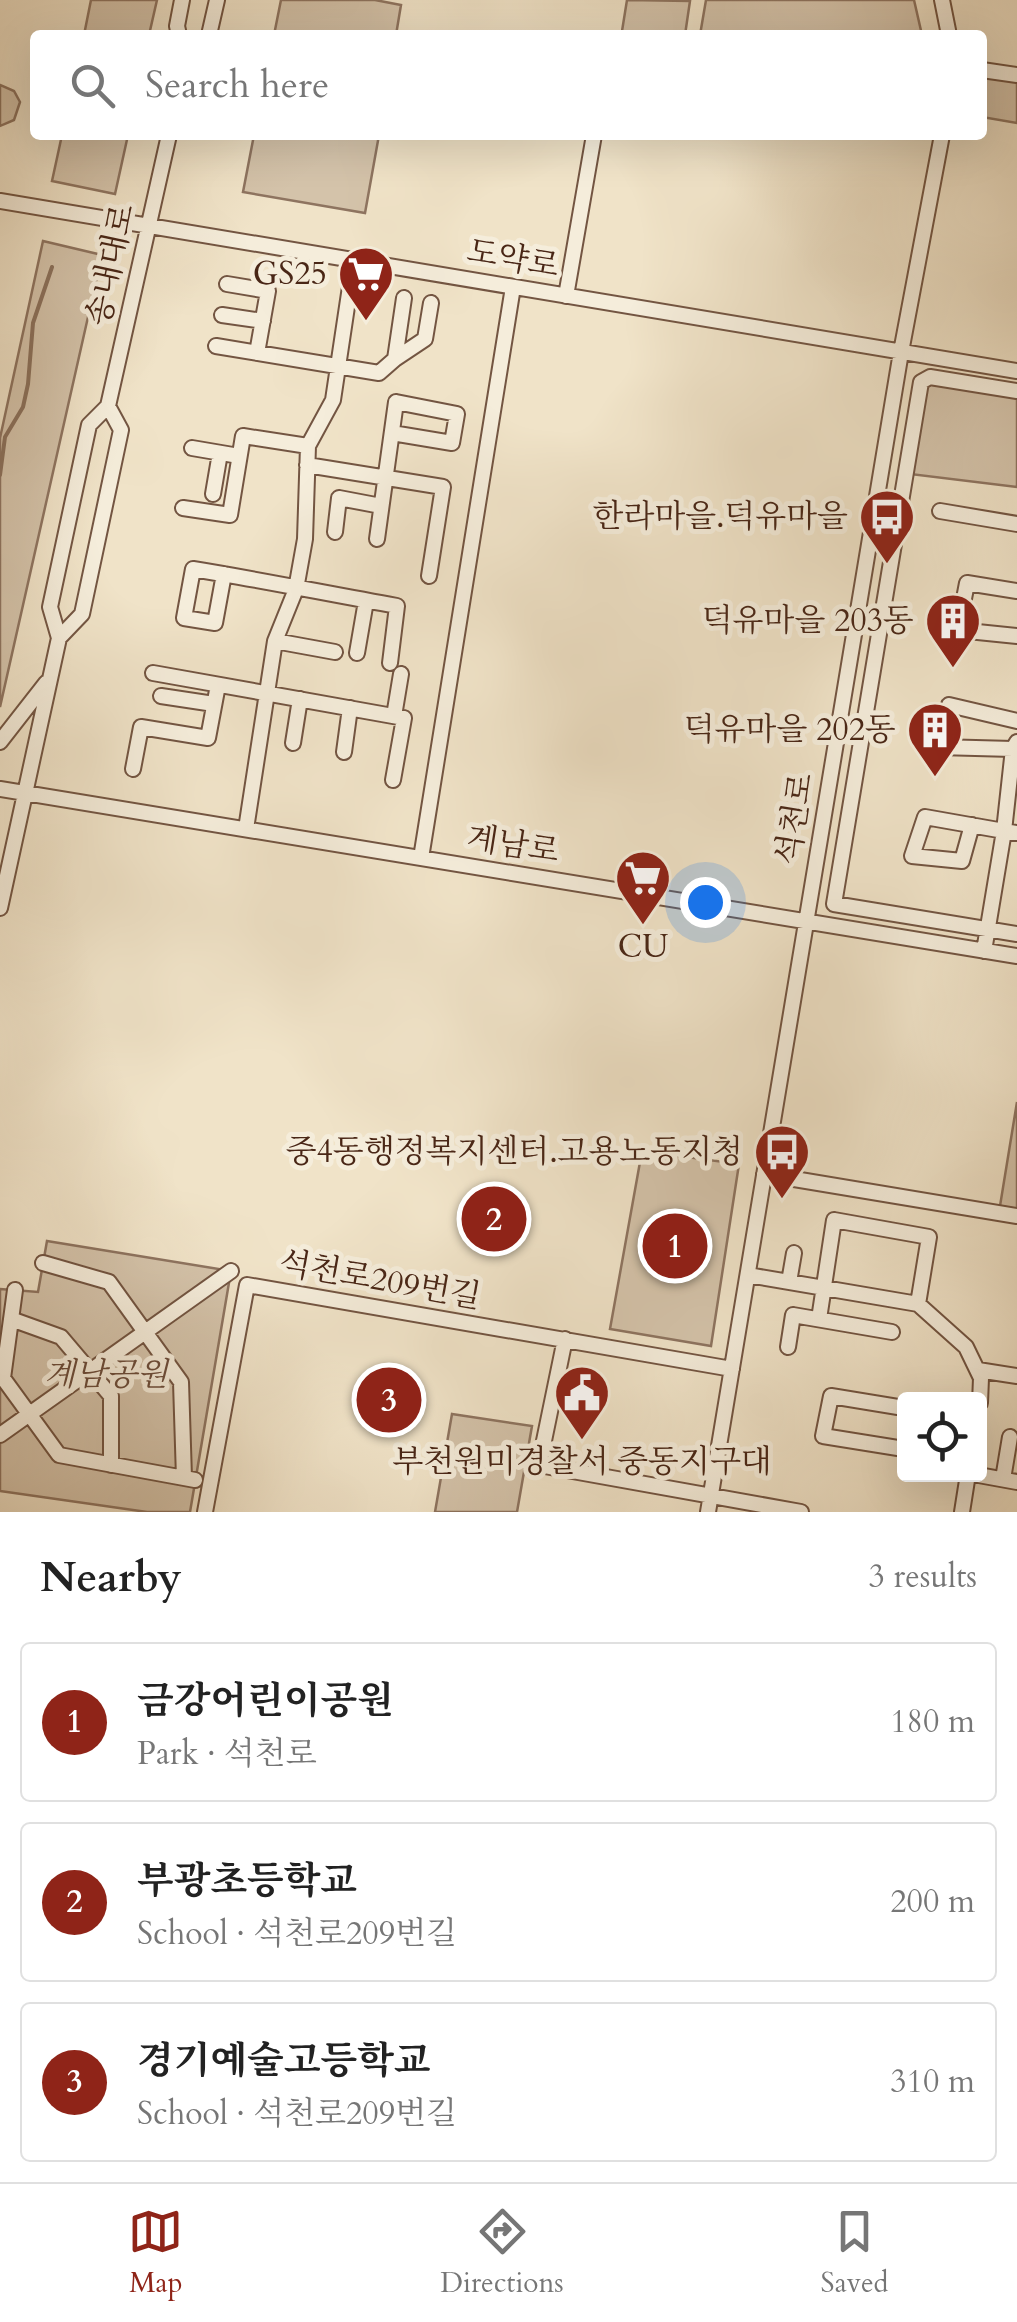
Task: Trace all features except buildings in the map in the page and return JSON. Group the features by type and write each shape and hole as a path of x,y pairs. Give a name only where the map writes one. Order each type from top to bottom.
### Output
{"street":[{"path":"178,30 182,0"},
{"path":"210,30 216,0"},
{"path":"942,0 948,30"},
{"path":"987,71 1017,75"},
{"name":"송내대로","path":"0,908 59,638 50,607 89,425 108,406 168,140"},
{"path":"566,296 593,140"},
{"name":"석천로","path":"708,1512 901,352 941,140"},
{"name":"도약로","path":"0,201 1017,371"},
{"path":"246,829 275,641 296,588 305,539 308,446 333,400 354,260"},
{"path":"227,284 268,291 257,353"},
{"path":"421,858 513,287"},
{"path":"395,360 404,298"},
{"path":"216,346 379,372 425,339 431,303"},
{"path":"222,315 263,321"},
{"path":"1017,392 930,378 921,382 834,904 1017,934"},
{"path":"376,539 396,402 457,414 452,443 392,433"},
{"name":"송내대로","path":"59,638 82,614 114,467 121,430 108,406"},
{"path":"183,508 230,516 242,436 308,446"},
{"path":"192,448 239,456"},
{"path":"213,494 220,453"},
{"path":"307,465 443,487 428,576"},
{"path":"334,532 340,498 380,506"},
{"path":"940,511 1017,524"},
{"path":"224,574 397,606 394,716"},
{"path":"1017,592 967,583 958,630 1017,636"},
{"path":"357,654 366,600"},
{"path":"275,641 336,652"},
{"path":"153,673 404,718 393,780"},
{"path":"0,742 50,678"},
{"path":"133,769 141,727 208,738 218,685"},
{"path":"161,696 214,704"},
{"path":"293,742 300,699"},
{"path":"984,950 1011,832 1016,747 938,748 949,705 1017,722"},
{"path":"344,752 350,708"},
{"name":"계남로","path":"0,788 1017,956"},
{"path":"972,825 962,861 912,856 925,816 1011,832"},
{"path":"764,1174 1017,1216"},
{"path":"819,1320 834,1220 930,1236 918,1304"},
{"path":"789,1282 794,1252"},
{"path":"16,1290 2,1378 59,1455 190,1479 182,1382 109,1282 43,1263"},
{"path":"0,1436 231,1271"},
{"path":"748,1275 918,1304 966,1347 978,1370 979,1392"},
{"name":"석천로209번길","path":"205,1512 246,1285 732,1369"},
{"path":"788,1347 793,1315 892,1332"},
{"path":"11,1320 61,1336 111,1396 111,1464"},
{"path":"564,1339 539,1464 801,1512"},
{"path":"978,1370 1017,1376"},
{"path":"897,1407 831,1396 824,1436 897,1448"},
{"path":"1010,1437 1010,1481"},
{"path":"962,1512 968,1482"}],"green space":[{"path":"91,0 157,0 150,30 85,30"},
{"path":"281,0 375,0 401,5 397,30 275,30"},
{"path":"627,0 690,1 686,30 622,30"},
{"path":"706,0 914,0 921,30 701,30"},
{"path":"987,71 1017,75 1017,123 987,118"},
{"path":"0,85 14,91 20,102 14,120 0,126"},
{"path":"61,140 127,140 115,194 52,181"},
{"path":"253,140 378,140 365,213 243,192"},
{"path":"43,241 102,255 0,707 0,438"},
{"path":"927,384 1017,397 1017,487 910,474"},
{"path":"1017,1102 1017,1209 1000,1206"},
{"path":"642,1151 739,1164 711,1346 610,1329"},
{"name":"계남공원","path":"47,1241 231,1271 190,1512 147,1512 0,1491 0,1289 38,1292"},
{"path":"452,1414 532,1426 517,1512 435,1512"}],"waterway":[{"path":"0,475 5,437 23,407 33,323 52,267"}],"place":[{"name":"GS25","path":"366,323"},
{"name":"한라마을.덕유마을","path":"887,566"},
{"name":"덕유마을 203동","path":"953,670"},
{"name":"덕유마을 202동","path":"935,779"},
{"name":"CU","path":"643,927"},
{"name":"중4동행정복지센터.고용노동지청","path":"782,1201"},
{"name":"부광초등학교","path":"494,1219"},
{"name":"금강어린이공원","path":"675,1246"},
{"name":"경기예술고등학교","path":"389,1400"},
{"name":"부천원미경찰서 중동지구대","path":"582,1442"}]}
